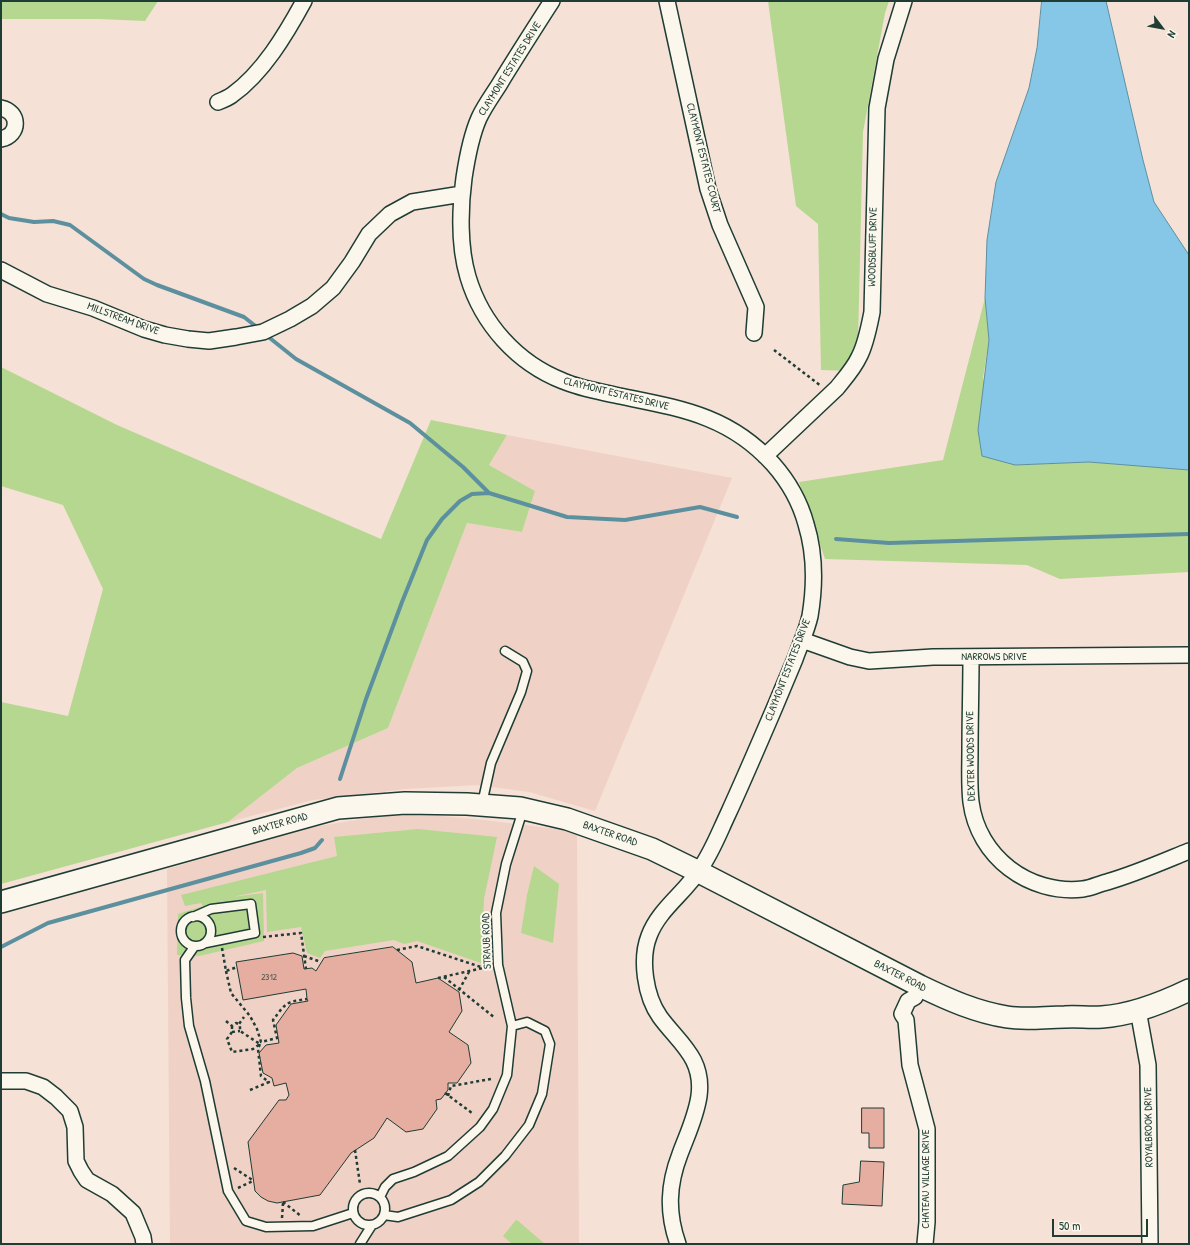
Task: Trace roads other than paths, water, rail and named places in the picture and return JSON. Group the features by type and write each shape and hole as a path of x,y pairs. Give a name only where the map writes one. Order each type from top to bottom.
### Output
{"main road":[{"name":"BAXTER ROAD","path":"1,902 338,808 405,803 482,805 524,809 567,819 652,849 699,872 918,992 978,1010 1008,1017 1102,1017 1138,1010 1189,990"}],"street":[{"path":"218,102 232,96 251,78 276,48 304,1"},
{"name":"CLAYMONT ESTATES DRIVE","path":"552,1 508,69 479,119 470,145 462,194 462,239 467,274 475,297 487,319 503,340 521,357 537,368 560,380 574,385 689,411 708,417 730,428 743,437 765,456 781,474 796,498 806,523 812,549 812,599 809,618 802,640 735,800 714,844 699,872 656,921 649,936 644,960 647,989 657,1014 679,1038 691,1054 698,1074 700,1093 693,1124 678,1157 671,1185 670,1212 678,1244"},
{"name":"CLAYMONT ESTATES COURT","path":"667,1 708,189 720,225 756,307 754,333"},
{"name":"WOODSBLUFF DRIVE","path":"765,456 837,388 860,357 872,312 877,108 886,59 904,1"},
{"path":"1,108 7,109 11,112 16,122 10,136 1,139"},
{"name":"MILLSTREAM DRIVE","path":"1,270 47,294 86,306 151,331 182,338 209,341 236,337 263,332 312,306 333,288 352,262 369,234 390,214 412,202 462,194"},
{"name":"NARROWS DRIVE","path":"802,640 850,657 869,661 933,657 1189,655"},
{"name":"DEXTER WOODS DRIVE","path":"971,657 971,803 978,828 999,860 1013,872 1030,881 1046,886 1066,889 1085,889 1115,880 1189,852"},
{"name":"CHATEAU VILLAGE DRIVE","path":"918,992 917,1004 910,1018 906,1020 910,1065 927,1129 927,1222 925,1244"},
{"name":"ROYALBROOK DRIVE","path":"1138,1010 1148,1065 1150,1244"},
{"path":"1,1081 26,1081 43,1087 70,1111 75,1128 76,1161 81,1171 87,1180 112,1194 133,1213 143,1237 144,1244"}],"lane":[{"path":"482,805 491,763 521,692 527,671 523,662 505,651"},
{"name":"STRAUB ROAD","path":"380,1197 385,1187 393,1178 414,1172 448,1156 480,1127 493,1109 507,1075 512,1026 498,965 496,913 506,864 524,809"},
{"path":"194,947 185,942 180,933 186,919 211,909 251,904 255,933 206,943 194,947 185,960 186,998 189,1026 205,1081 228,1191 246,1221 266,1227 313,1226 353,1213"},
{"path":"193,916 205,919 210,926 211,935 206,943"},
{"path":"384,1215 398,1217 451,1200 479,1182 505,1156 529,1125 542,1094 550,1044 545,1031 527,1022 512,1026"},
{"path":"371,1193 380,1197 385,1205 384,1215 378,1223 372,1225 362,1224 353,1213 354,1203 361,1195 371,1193"},
{"path":"360,1244 372,1225"}],"water":[{"path":"1042,1 1106,1 1154,202 1189,255 1189,470 1089,462 1015,465 982,456 978,430 989,340 985,298 987,240 996,182 1029,88 1037,48"}],"waterway":[{"path":"1,214 9,218 34,222 53,221 70,225 144,279 244,317 258,328"},
{"path":"266,335 296,359 410,423 463,467 489,493"},
{"path":"340,779 366,699 427,540 442,519 460,501 472,494 489,493 567,517 625,520 700,507 737,517"},
{"path":"836,539 889,543 1189,534"},
{"path":"1,947 48,923 301,853 315,848 322,840"}]}
